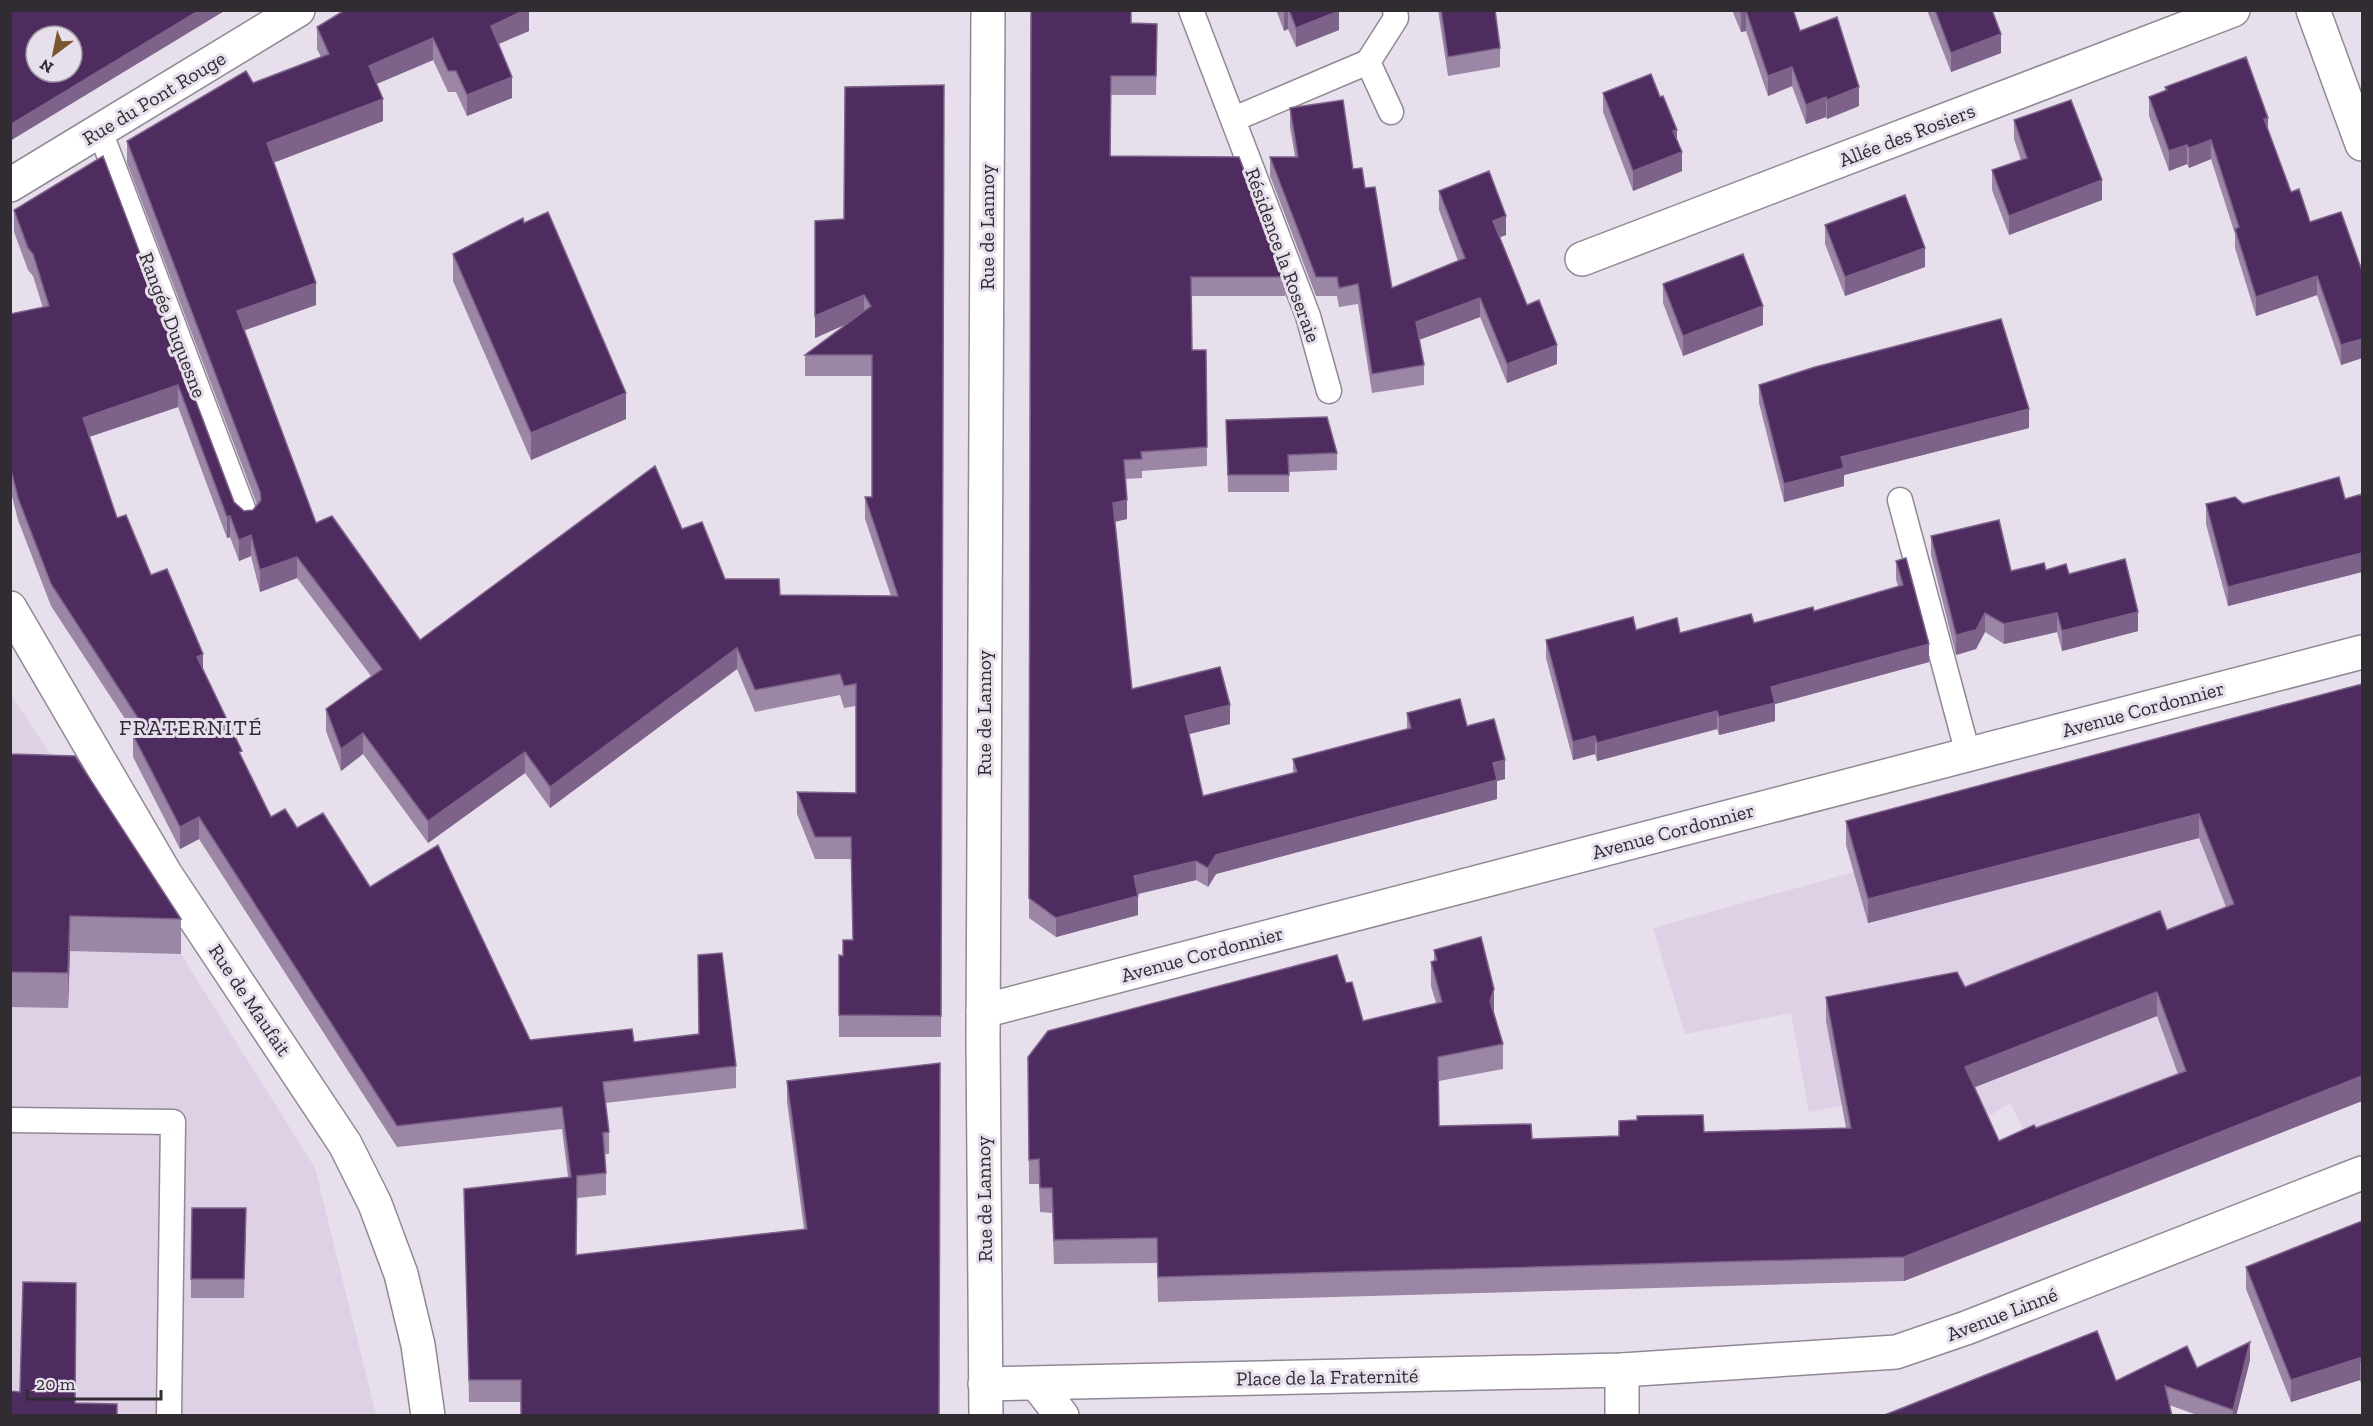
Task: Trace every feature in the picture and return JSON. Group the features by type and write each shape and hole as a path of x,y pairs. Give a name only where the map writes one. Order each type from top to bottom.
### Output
{"street":[{"name":"Rue du Pont Rouge","path":"10,185 298,10"},
{"name":"Rue de Lannoy","path":"986,1400 983,1011 988,10"},
{"name":"Allée des Rosiers","path":"1582,259 2233,10"},
{"path":"2313,10 2362,144"},
{"name":"Rue de Maufait","path":"10,608 166,875 345,1144 375,1204 401,1274 418,1345 428,1416"},
{"name":"Avenue Cordonnier","path":"983,1011 2362,652"},
{"name":"Avenue Linné","path":"1622,1370 1870,1355 1917,1347 2362,1173"},
{"path":"1622,1370 1622,1416"},
{"name":"Place de la Fraternité","path":"986,1400 1037,1384 1622,1370"},
{"path":"1037,1384 1062,1416"}],"lane":[{"name":"Résidence la Roseraie","path":"1191,10 1308,316 1329,391"},
{"path":"1234,119 1368,62 1396,18 1395,10"},
{"path":"1368,62 1391,111"},
{"name":"Rangée Duquesne","path":"100,131 247,519"},
{"path":"1900,500 1968,754"},
{"path":"10,1120 173,1122 169,1416"}],"shaded area":[{"path":"10,693 181,954 315,1168 376,1415 11,1415"},
{"path":"2168,760 2234,928 2243,1147 2068,1216 2010,1103 1953,1138 1934,1088 1809,1112 1791,1013 1685,1034 1653,928 1854,872"}],"building":[{"path":"10,10 200,10 84,80 84,24 24,24 24,84 78,84 10,125"},
{"path":"345,10 525,10 491,26 512,77 467,95 456,71 448,71 433,38 369,66 383,99 267,143 316,283 237,311 316,523 332,516 420,640 655,466 682,529 702,522 725,579 779,579 780,595 898,596 865,497 872,497 872,355 805,355 871,306 864,295 815,316 815,221 844,219 845,87 944,85 941,1016 839,1015 839,955 843,956 843,940 853,940 851,837 815,837 797,792 856,793 856,684 844,686 840,674 755,690 737,648 550,787 525,752 428,821 363,733 341,749 326,709 382,669 297,557 260,570 251,535 239,540 230,516 227,517 178,385 83,418 117,518 126,515 151,575 167,569 203,654 197,657 271,817 285,809 297,828 323,813 370,887 438,845 530,1040 632,1029 634,1042 699,1034 698,955 722,953 736,1066 603,1082 609,1132 603,1133 606,1173 577,1176 576,1255 807,1229 787,1081 940,1063 939,1416 521,1416 521,1380 469,1380 464,1189 571,1177 562,1107 397,1126 199,817 180,827 133,735 145,729 51,584 18,498 10,466 10,314 49,306 33,254 28,248 14,210 103,156 234,502 244,511 253,510 261,500 260,492 127,141 246,71 253,83 329,54 317,27"},
{"path":"1031,10 1131,10 1131,23 1157,24 1156,76 1111,76 1110,156 1239,157 1285,277 1191,277 1192,350 1206,350 1207,447 1141,452 1142,459 1124,460 1127,500 1113,503 1132,689 1220,667 1230,705 1185,716 1203,796 1297,772 1293,759 1411,728 1407,713 1460,699 1467,726 1494,719 1505,760 1493,763 1497,780 1216,855 1208,868 1196,861 1134,876 1138,896 1056,918 1029,898"},
{"path":"1289,10 1339,10 1339,11 1296,28"},
{"path":"1441,10 1495,10 1500,48 1448,57"},
{"path":"1740,10 1793,10 1800,31 1837,17 1859,87 1827,100 1826,97 1806,105 1792,67 1768,76 1746,11 1741,13"},
{"path":"1935,10 1992,10 2001,34 1951,53"},
{"path":"2246,57 2268,118 2264,119 2291,192 2299,189 2310,222 2341,212 2362,271 2362,339 2341,345 2317,276 2256,297 2235,229 2239,227 2211,140 2189,148 2187,145 2169,151 2149,97 2167,90 2165,87"},
{"path":"1651,74 1677,130 1673,131 1682,152 1633,171 1603,93"},
{"path":"1343,100 1353,169 1362,168 1365,188 1375,187 1392,288 1465,258 1439,191 1489,171 1506,216 1493,221 1527,305 1539,300 1557,345 1507,364 1480,298 1416,322 1424,365 1372,374 1358,284 1339,288 1337,277 1316,277 1270,157 1298,157 1290,108"},
{"path":"2071,100 2102,180 2009,216 1992,170 2027,158 2014,120"},
{"path":"1905,195 1925,248 1845,277 1825,225"},
{"path":"548,212 626,393 531,433 453,254 523,218 524,223"},
{"path":"1743,254 1763,306 1683,336 1663,284"},
{"path":"2001,319 2029,409 1841,457 1844,468 1784,484 1759,385 1815,367"},
{"path":"1327,417 1337,453 1288,455 1289,475 1228,475 1226,420"},
{"path":"2339,477 2345,499 2362,494 2362,553 2228,587 2206,504 2235,497 2243,504"},
{"path":"1999,520 2011,571 2044,563 2046,570 2066,564 2069,574 2125,559 2138,612 2062,631 2057,613 2004,624 1985,613 1976,630 1956,635 1931,536"},
{"path":"1906,558 1929,644 1771,687 1775,703 1719,717 1717,711 1597,743 1595,736 1573,742 1546,640 1633,617 1636,630 1677,618 1680,633 1751,614 1754,623 1813,607 1814,611 1903,585 1896,561"},
{"path":"2362,684 2362,1076 1904,1257 1158,1277 1157,1238 1054,1240 1052,1188 1040,1188 1039,1159 1029,1160 1028,1057 1048,1031 1337,955 1346,983 1352,982 1363,1021 1442,1002 1431,962 1437,960 1434,950 1481,937 1494,989 1490,1001 1503,1044 1438,1057 1439,1126 1531,1124 1532,1139 1619,1136 1619,1121 1637,1120 1637,1116 1703,1115 1704,1132 1851,1128 1826,997 1957,972 1965,987 2160,911 2167,930 2234,904 2199,814 1868,899 1846,821","holes":["2157,992 2186,1071 2036,1128 2034,1125 1999,1141 1965,1067"]},
{"path":"10,754 75,756 181,919 70,916 68,973 10,972"},
{"path":"192,1208 246,1208 244,1279 191,1279"},
{"path":"2362,1221 2362,1364 2360,1358 2291,1380 2246,1267"},
{"path":"23,1282 76,1283 75,1403 117,1404 117,1416 10,1416 10,1391 20,1392"},
{"path":"2097,1331 2116,1381 2187,1346 2197,1368 2250,1342 2233,1410 2165,1386 2172,1416 1882,1416"}],"district":[{"name":"FRATERNITÉ","path":"191,727"}]}
